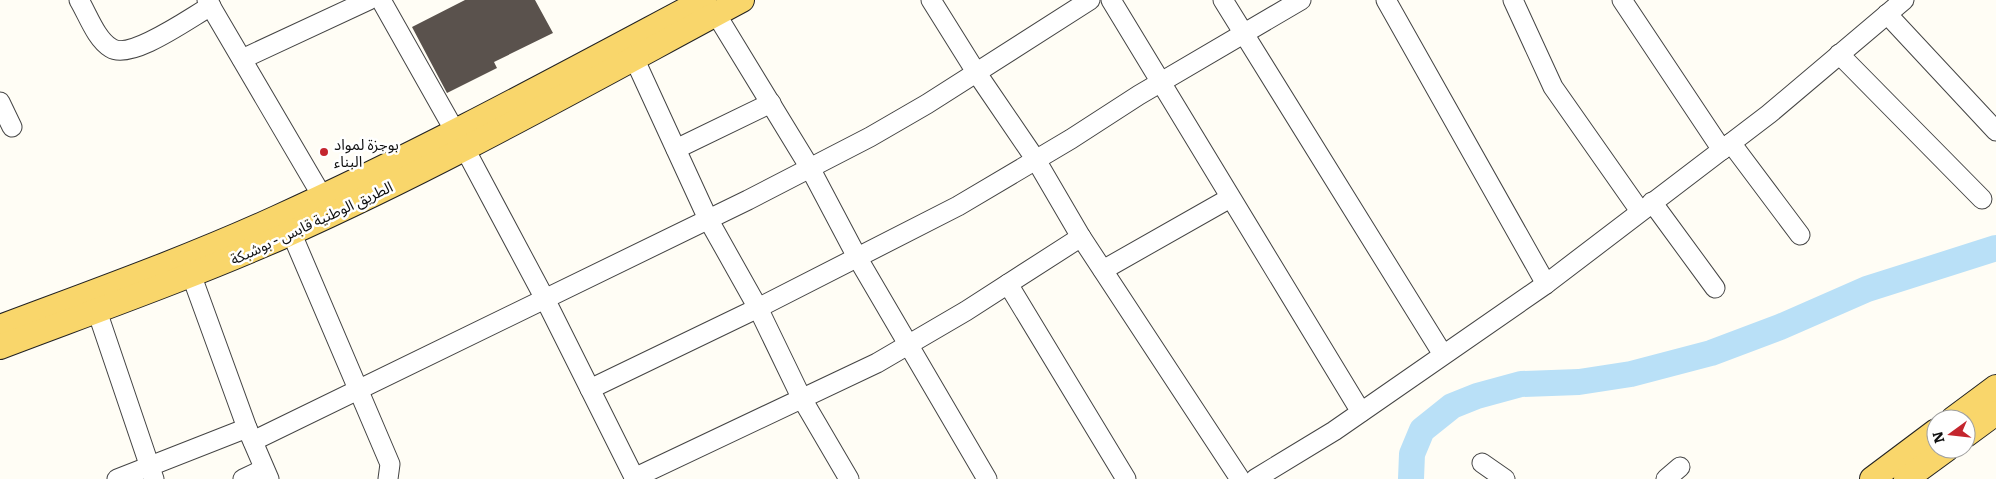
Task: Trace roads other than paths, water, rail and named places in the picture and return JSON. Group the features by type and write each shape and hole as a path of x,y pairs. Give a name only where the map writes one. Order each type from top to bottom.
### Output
{"main road":[{"name":"الطريق الوطنية قابس - بوشبكة","path":"0,326 188,267 291,232 710,7 742,0"},
{"name":"الطريق الوطنية قابس - بوشبكة","path":"0,347 97,311 188,267 322,196 460,140 634,58 710,7"},
{"path":"1966,409 1996,387"},
{"path":"1976,428 1996,413"},
{"path":"1872,479 1926,438"},
{"path":"1906,479 1933,459"}],"street":[{"path":"79,0 101,37 112,50 120,51 139,48 209,3 322,196"},
{"path":"242,59 369,0"},
{"path":"380,0 460,140 545,299 635,478 877,362 1008,284 1081,237"},
{"path":"931,0 976,72 1036,160 1081,237 1240,479"},
{"path":"117,479 152,472 250,435 357,390 708,219 810,168 920,109 1090,0"},
{"path":"1111,0 1361,412"},
{"path":"1224,0 1442,353"},
{"path":"590,389 758,308 958,206 1243,33 1301,0"},
{"path":"1386,0 1546,284"},
{"path":"1513,0 1553,87 1646,207 1714,288"},
{"path":"1622,0 1727,147 1800,235"},
{"path":"1255,479 1361,412 1442,353 1546,284 1727,147 1904,0"},
{"path":"710,7 810,168 857,257 987,479"},
{"path":"1887,14 1996,131"},
{"path":"1839,54 1982,199"},
{"path":"634,58 708,219 758,308 801,397 849,479"},
{"path":"0,102 12,127"},
{"path":"676,149 771,103"},
{"path":"1103,270 1230,198"},
{"path":"291,232 390,464 388,479"},
{"path":"188,267 266,474 243,479"},
{"path":"1008,284 1126,479"},
{"path":"97,311 152,472"},
{"path":"1482,463 1505,479"}],"waterway":[{"path":"1411,479 1412,454 1422,430 1452,406 1477,396 1521,384 1579,382 1631,374 1711,353 1780,327 1867,289 1996,248"}],"place":[{"name":"بوجزة لمواد البناء","path":"324,152"}]}
